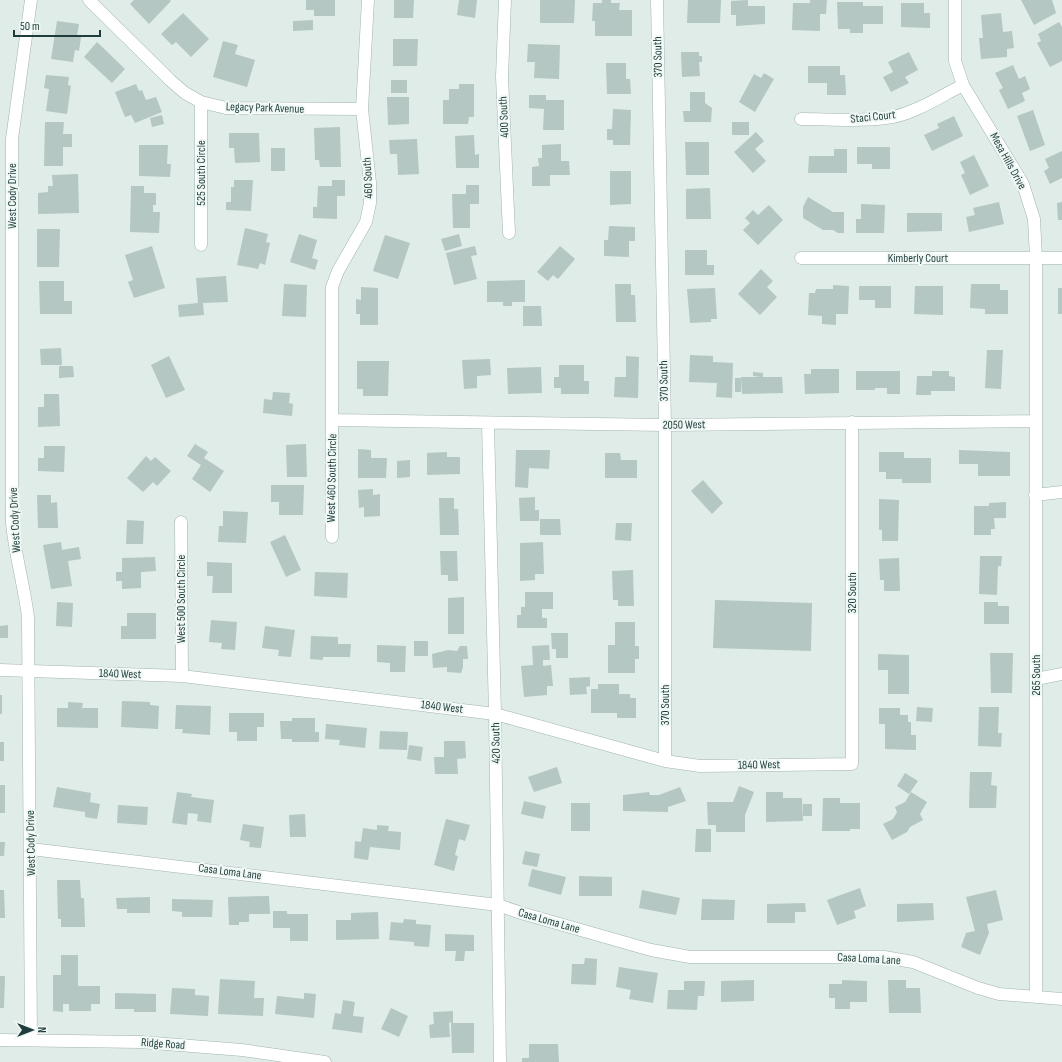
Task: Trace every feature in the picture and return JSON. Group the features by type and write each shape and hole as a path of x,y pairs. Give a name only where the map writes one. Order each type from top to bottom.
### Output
{"street":[{"name":"West Cody Drive","path":"31,0 12,139 12,523 15,551 25,589 28,617 31,849 31,1040"},
{"name":"Legacy Park Avenue","path":"89,0 171,81 185,93 201,102 226,108 362,110"},
{"name":"460 South","path":"333,420 332,288 338,271 366,222 370,203 370,183 362,110 368,0"},
{"name":"400 South","path":"505,0 502,77 509,233"},
{"name":"370 South","path":"657,0 665,425 665,761"},
{"name":"Mesa Hills Drive","path":"954,0 955,61 963,85 1023,184 1034,219 1036,258 1035,353"},
{"name":"Staci Court","path":"801,119 865,119 894,117 925,105 963,85"},
{"name":"525 South Circle","path":"201,102 201,245"},
{"name":"Kimberly Court","path":"801,258 1062,258"},
{"name":"265 South","path":"1035,353 1036,997"},
{"name":"2050 West","path":"333,420 488,424 665,425 1035,421"},
{"name":"West 460 South Circle","path":"332,536 333,420"},
{"name":"320 South","path":"852,422 852,764"},
{"name":"420 South","path":"488,424 495,714 500,1062"},
{"path":"1035,495 1062,492"},
{"name":"West 500 South Circle","path":"181,522 182,676"},
{"name":"1840 West","path":"0,670 182,676 495,714 665,761 700,766 852,764"},
{"path":"1036,679 1062,674"},
{"name":"Casa Loma Lane","path":"31,849 498,905 651,950 690,957 884,957 913,962 978,988 992,992 1062,999"},
{"name":"Ridge Road","path":"0,1040 141,1042 242,1050 325,1062"}],"building":[{"path":"134,0 171,1 149,24 130,4"},
{"path":"306,0 335,0 335,16 314,16 314,10 306,10"},
{"path":"394,0 414,0 413,18 394,18"},
{"path":"459,0 477,0 475,18 457,15"},
{"path":"540,0 575,0 574,23 540,23"},
{"path":"602,0 611,0 611,3 620,3 619,10 632,10 632,36 595,36 595,21 592,21 593,3 602,3"},
{"path":"688,0 721,0 720,23 687,23"},
{"path":"748,0 748,6 765,6 765,24 736,26 736,15 731,15 731,1"},
{"path":"810,0 827,0 826,14 820,14 820,31 792,30 793,3 810,3"},
{"path":"1021,0 1052,0 1056,13 1034,25"},
{"path":"837,2 863,2 863,6 883,6 883,24 863,24 863,33 850,33 850,29 838,29"},
{"path":"901,3 924,3 924,13 930,13 930,28 901,27"},
{"path":"183,13 209,39 191,57 176,42 172,45 161,34"},
{"path":"1001,13 1003,32 1012,31 1014,48 1007,49 1007,57 981,59 979,38 983,38 981,15"},
{"path":"313,20 313,30 293,31 293,21"},
{"path":"57,21 79,24 77,36 81,37 79,51 75,50 73,62 51,59"},
{"path":"1059,22 1062,27 1062,61 1050,67 1037,43 1041,41 1038,34"},
{"path":"393,39 418,39 417,66 393,66"},
{"path":"223,41 238,45 235,54 255,60 247,87 213,77"},
{"path":"97,42 125,69 112,83 84,57"},
{"path":"528,44 560,45 559,79 534,78 535,62 527,62"},
{"path":"681,52 699,52 699,56 702,56 702,62 699,62 700,76 682,77"},
{"path":"909,52 918,70 905,77 909,83 891,92 883,77 893,72 888,62"},
{"path":"606,63 626,63 626,79 630,79 631,94 607,94"},
{"path":"1013,65 1019,79 1025,76 1030,89 1022,93 1025,101 1008,109 999,90 1003,88 995,73"},
{"path":"808,66 840,66 840,75 845,75 846,95 827,95 827,83 808,83"},
{"path":"764,73 774,79 755,112 739,102 754,74 761,78"},
{"path":"46,75 69,77 68,85 71,86 67,114 46,111 49,89 44,88"},
{"path":"391,80 407,80 407,93 391,93"},
{"path":"136,84 139,91 142,90 146,100 156,97 162,112 135,123 131,115 125,117 115,92"},
{"path":"459,84 474,84 474,117 469,117 468,124 443,124 443,100 449,100 449,89 459,89"},
{"path":"690,92 705,92 705,103 712,108 711,122 684,122 683,111 690,111"},
{"path":"529,95 546,95 546,100 564,100 564,130 543,130 544,109 529,108"},
{"path":"387,97 409,97 409,124 388,125"},
{"path":"613,109 631,110 630,145 613,145 613,140 607,140 607,129 612,129"},
{"path":"1033,110 1045,145 1030,151 1017,116"},
{"path":"162,115 164,124 152,127 150,118"},
{"path":"954,116 963,136 932,151 924,135 939,128 937,124"},
{"path":"45,122 64,122 63,134 72,134 72,147 63,147 63,166 44,166"},
{"path":"732,122 749,122 749,135 732,135"},
{"path":"340,127 341,167 320,167 319,160 315,160 314,128"},
{"path":"756,132 764,141 755,149 766,161 753,173 734,152"},
{"path":"229,133 259,133 260,162 235,163 234,148 229,148"},
{"path":"474,135 475,155 479,154 479,168 456,168 455,136"},
{"path":"417,139 419,174 398,175 397,154 390,154 389,140"},
{"path":"685,142 709,142 709,175 686,175"},
{"path":"561,144 561,161 569,161 570,175 550,175 550,186 532,186 532,167 539,166 538,158 542,158 542,145"},
{"path":"139,145 168,145 167,164 171,164 170,177 139,176"},
{"path":"857,147 890,147 890,169 872,169 872,164 857,164"},
{"path":"271,148 285,148 285,171 271,171"},
{"path":"834,149 847,149 847,173 808,173 809,156 834,156"},
{"path":"1062,151 1062,178 1050,184 1044,171 1049,168 1045,159"},
{"path":"974,155 989,186 970,195 961,175 965,173 960,162"},
{"path":"610,171 631,171 631,204 610,205"},
{"path":"78,174 79,213 38,214 38,193 48,192 48,186 53,186 52,175"},
{"path":"234,180 253,180 251,211 226,210 226,202 231,202 231,187 234,187"},
{"path":"332,180 345,180 345,196 337,196 337,219 313,218 313,207 317,207 318,186 332,186"},
{"path":"466,185 479,185 479,204 470,204 470,228 453,228 452,194 466,194"},
{"path":"131,186 144,186 144,193 156,193 156,205 153,205 153,212 160,212 159,233 130,232"},
{"path":"710,188 711,219 686,219 686,189"},
{"path":"808,197 833,212 844,212 844,233 838,233 833,230 823,230 803,218 803,207"},
{"path":"999,202 1004,224 969,232 966,217 975,215 973,208"},
{"path":"1062,202 1062,220 1058,220 1057,203"},
{"path":"861,204 885,205 884,233 856,233 856,219 861,219"},
{"path":"769,205 783,220 758,245 743,230 750,223 745,218 753,210 758,215"},
{"path":"907,213 942,213 942,231 907,232"},
{"path":"609,226 635,227 635,241 629,241 629,257 604,256 604,240 608,240"},
{"path":"245,228 268,234 266,242 270,243 265,265 260,263 258,269 237,265"},
{"path":"37,229 60,229 59,267 37,267"},
{"path":"299,234 317,240 312,258 318,260 315,270 290,262"},
{"path":"459,234 462,246 445,251 441,239"},
{"path":"385,235 410,243 398,279 373,271"},
{"path":"152,246 165,288 134,298 128,282 133,280 125,255"},
{"path":"475,246 477,255 471,256 477,279 454,285 446,253"},
{"path":"560,246 575,259 558,279 553,275 548,281 537,272"},
{"path":"685,250 707,250 707,265 714,265 714,275 685,275"},
{"path":"761,269 773,281 767,287 777,297 760,315 738,294"},
{"path":"226,276 228,302 203,303 204,315 179,317 178,305 198,303 196,278"},
{"path":"525,280 525,302 512,302 512,306 503,306 503,302 487,302 487,281"},
{"path":"39,281 64,281 64,301 72,301 72,314 40,314"},
{"path":"284,284 307,285 306,317 282,316"},
{"path":"615,284 631,284 631,295 635,295 636,322 616,322"},
{"path":"971,284 1000,284 1000,290 1008,290 1008,314 985,314 985,309 970,308"},
{"path":"833,285 849,286 848,314 836,314 836,325 822,324 822,316 808,315 809,293 815,293 816,289 833,289"},
{"path":"859,286 891,286 891,308 875,308 875,300 859,300"},
{"path":"915,286 943,286 943,315 914,314"},
{"path":"361,287 378,288 378,325 360,325 360,314 356,314 356,299 361,300"},
{"path":"715,288 717,319 711,319 711,322 690,323 687,289"},
{"path":"1058,288 1062,288 1062,314 1058,314"},
{"path":"523,306 541,306 542,326 523,326"},
{"path":"61,348 62,365 41,365 40,349"},
{"path":"987,350 1003,350 1001,389 985,388"},
{"path":"690,355 713,356 713,362 733,363 732,398 716,397 717,383 689,382"},
{"path":"169,356 185,390 166,398 151,365"},
{"path":"626,356 639,357 638,398 614,397 615,377 626,377"},
{"path":"490,359 491,375 477,376 477,388 464,389 462,360"},
{"path":"357,361 389,361 388,396 363,396 363,389 357,389"},
{"path":"559,365 584,365 584,381 589,381 589,394 561,394 561,388 554,388 554,377 559,377"},
{"path":"59,366 73,366 74,377 59,378"},
{"path":"541,367 542,393 508,394 507,368"},
{"path":"811,369 839,369 839,393 805,394 804,374 811,374"},
{"path":"856,371 900,371 900,394 887,394 887,388 875,388 875,390 856,390"},
{"path":"932,371 949,371 949,376 955,377 955,391 931,391 931,395 916,395 917,376 932,376"},
{"path":"753,372 763,373 763,377 782,377 783,393 742,394 741,377 761,377 753,376"},
{"path":"735,378 741,378 741,392 735,392"},
{"path":"273,392 290,393 289,403 293,404 292,416 263,413 264,399 272,400"},
{"path":"44,394 59,394 60,426 38,427 38,407 44,407"},
{"path":"195,444 208,452 204,458 224,471 210,492 192,479 201,465 187,456"},
{"path":"306,444 307,477 287,477 286,445"},
{"path":"44,446 65,446 64,472 38,471 38,458 44,458"},
{"path":"358,449 371,450 371,458 387,458 386,478 358,478"},
{"path":"516,450 550,450 549,469 529,468 528,488 515,487"},
{"path":"959,450 1010,452 1010,476 978,476 978,464 959,464"},
{"path":"447,452 447,457 460,457 460,474 427,475 427,453"},
{"path":"879,452 904,452 904,458 931,458 931,483 902,483 902,479 886,479 886,472 879,472"},
{"path":"605,453 620,453 621,460 637,460 637,478 605,478"},
{"path":"146,456 151,461 155,457 171,471 157,486 153,482 143,492 127,478"},
{"path":"410,460 410,477 397,478 397,461"},
{"path":"703,480 723,503 712,514 691,491"},
{"path":"271,485 304,485 303,515 279,515 279,502 271,502"},
{"path":"373,489 373,495 380,494 380,516 364,517 364,507 359,508 358,490"},
{"path":"37,495 51,495 51,503 57,502 58,528 38,528"},
{"path":"535,497 535,510 539,510 539,521 520,521 519,498"},
{"path":"439,498 454,498 454,509 458,509 459,535 440,535"},
{"path":"879,499 899,500 898,541 882,541 882,530 879,530"},
{"path":"1006,502 1006,518 994,518 995,529 991,529 991,535 974,535 974,506 989,506 989,503"},
{"path":"223,511 248,512 246,543 218,542 219,526 223,526"},
{"path":"540,519 560,519 561,535 540,535"},
{"path":"127,520 144,521 143,544 126,544"},
{"path":"616,523 632,523 631,541 615,540"},
{"path":"285,535 301,570 286,577 270,542"},
{"path":"61,542 62,550 79,547 81,559 68,561 72,586 51,589 43,545"},
{"path":"543,542 544,574 535,574 535,580 520,581 520,543"},
{"path":"440,551 457,551 458,581 448,581 448,575 441,575"},
{"path":"980,556 1002,556 1001,566 998,566 997,595 979,594"},
{"path":"155,557 156,571 141,572 141,588 122,589 122,581 116,581 116,572 122,572 122,558"},
{"path":"899,558 900,591 884,591 884,580 880,580 879,559"},
{"path":"207,562 232,563 232,593 212,593 213,576 207,576"},
{"path":"633,570 634,606 618,606 618,600 613,600 612,571"},
{"path":"315,572 348,573 347,598 314,596"},
{"path":"525,592 553,592 553,609 542,609 542,618 547,618 547,628 517,628 517,615 521,615 521,607 525,607"},
{"path":"464,597 464,634 448,634 448,598"},
{"path":"715,600 812,603 811,651 713,648"},
{"path":"57,602 73,603 72,627 56,626"},
{"path":"984,602 998,602 998,606 1009,606 1009,624 984,624"},
{"path":"127,613 156,613 156,639 121,639 121,626 127,626"},
{"path":"211,620 237,622 235,650 221,649 222,643 209,642"},
{"path":"615,622 635,622 635,646 639,646 639,659 635,659 635,673 608,673 608,645 615,645"},
{"path":"8,625 8,638 0,638 0,626"},
{"path":"265,626 295,630 291,657 278,656 279,650 262,648"},
{"path":"551,633 568,633 568,658 556,658 556,649 552,649"},
{"path":"311,636 338,637 338,644 351,644 350,657 323,657 323,660 310,659"},
{"path":"414,641 428,641 428,656 414,656"},
{"path":"377,645 406,646 405,672 390,672 390,663 377,662"},
{"path":"549,645 550,660 543,660 543,666 551,665 553,686 547,686 547,695 524,697 521,666 533,665 532,646"},
{"path":"460,646 467,646 468,659 463,659 461,673 447,672 447,667 433,668 432,654 448,650 457,651"},
{"path":"990,653 1013,653 1012,693 991,693"},
{"path":"878,654 909,655 909,694 888,694 888,670 878,670"},
{"path":"590,677 590,686 586,687 587,694 570,695 569,678"},
{"path":"598,684 619,684 619,694 630,694 630,698 636,698 636,718 617,718 617,713 591,713 591,689 598,689"},
{"path":"0,695 2,695 2,714 0,714"},
{"path":"122,701 150,702 150,705 159,706 158,729 121,727"},
{"path":"68,702 83,703 82,708 98,708 98,728 57,727 57,708 68,708"},
{"path":"176,705 211,706 210,735 182,733 183,729 175,729"},
{"path":"917,707 933,708 932,722 916,721"},
{"path":"979,707 999,707 998,733 1002,733 1001,747 978,746"},
{"path":"879,708 900,708 900,715 908,715 908,722 911,722 911,735 916,735 916,750 885,749 885,724 879,724"},
{"path":"229,713 264,713 264,727 257,727 257,741 237,741 237,732 229,732"},
{"path":"292,718 315,718 315,732 319,732 319,742 292,742 292,739 281,739 280,721 292,721"},
{"path":"326,724 367,728 365,748 339,745 340,740 325,739"},
{"path":"380,731 408,732 407,750 379,749"},
{"path":"444,741 465,741 466,758 457,759 458,774 435,774 434,757 444,757"},
{"path":"0,742 4,742 4,761 0,761"},
{"path":"409,745 423,747 421,761 407,759"},
{"path":"557,767 562,783 534,792 528,777"},
{"path":"970,772 992,772 991,785 997,786 996,808 969,808"},
{"path":"905,773 918,781 909,794 897,786"},
{"path":"0,785 5,785 5,813 0,813"},
{"path":"739,786 754,792 745,815 745,832 716,832 716,825 708,825 707,802 733,802"},
{"path":"57,787 91,793 90,802 100,804 97,819 85,817 85,812 53,807"},
{"path":"680,787 686,801 668,807 668,812 623,811 623,795 649,792 650,795 659,795"},
{"path":"177,792 192,794 191,797 214,800 211,823 197,821 198,814 188,813 187,825 172,823"},
{"path":"766,792 783,792 783,798 802,798 803,821 766,822"},
{"path":"911,792 927,802 920,814 923,820 910,827 907,832 892,840 883,824 893,819 897,812 895,807 905,802"},
{"path":"823,798 840,798 840,803 860,803 860,829 850,829 850,831 822,831"},
{"path":"524,801 546,806 543,819 521,814"},
{"path":"571,803 590,803 590,831 571,831"},
{"path":"803,804 812,804 812,816 803,816"},
{"path":"118,805 148,807 147,825 117,823"},
{"path":"305,814 306,837 290,837 289,815"},
{"path":"446,819 470,825 465,841 459,839 455,855 458,856 454,871 434,865"},
{"path":"243,824 264,827 261,848 249,847 250,842 240,840"},
{"path":"377,825 389,826 388,831 401,832 400,850 370,847 368,860 354,858 355,841 361,842 363,828 377,830"},
{"path":"696,829 711,829 711,852 695,852"},
{"path":"0,842 5,842 4,856 0,856"},
{"path":"525,851 540,854 537,867 522,864"},
{"path":"532,869 566,877 561,895 528,886"},
{"path":"579,876 612,877 612,896 579,896"},
{"path":"57,880 80,880 81,898 84,898 85,927 61,927 61,919 58,919"},
{"path":"860,888 866,906 854,911 856,918 837,925 827,900"},
{"path":"0,890 4,890 5,918 0,918"},
{"path":"642,890 680,898 676,915 639,908"},
{"path":"996,890 1003,920 987,924 989,933 980,955 961,947 966,933 975,931 966,897"},
{"path":"269,896 270,914 249,914 249,922 239,922 239,925 229,925 228,897"},
{"path":"150,897 150,913 127,913 127,909 117,909 116,898"},
{"path":"172,899 213,900 212,917 182,917 182,912 172,911"},
{"path":"702,899 735,900 734,920 701,920"},
{"path":"805,903 806,912 795,912 795,923 767,923 767,904"},
{"path":"933,903 934,920 897,922 897,904"},
{"path":"273,911 287,911 287,914 308,914 308,941 290,941 290,928 273,928"},
{"path":"378,912 379,939 336,940 336,920 351,920 351,913"},
{"path":"404,919 416,920 416,924 431,925 429,947 414,946 414,942 389,940 391,922 403,923"},
{"path":"445,934 474,935 474,951 465,951 464,961 455,961 456,951 445,951"},
{"path":"61,955 78,955 78,986 100,986 100,1004 91,1004 91,1011 69,1011 69,1004 63,1004 63,1012 53,1011 53,975 61,975"},
{"path":"585,958 597,959 596,985 571,984 572,964 584,964"},
{"path":"619,967 658,973 653,1003 629,999 631,990 616,987"},
{"path":"0,976 5,976 4,1008 0,1008"},
{"path":"220,979 255,981 254,998 264,998 263,1016 218,1014"},
{"path":"754,980 754,1001 721,1002 721,981"},
{"path":"842,980 867,981 867,1002 850,1002 850,1009 835,1009 835,998 829,998 829,984 842,984"},
{"path":"888,980 906,980 906,988 920,988 921,1013 889,1013"},
{"path":"684,981 705,981 704,996 698,996 697,1010 667,1009 668,990 684,990"},
{"path":"172,988 195,989 195,995 209,996 208,1016 170,1014"},
{"path":"115,993 156,994 156,1012 134,1012 134,1009 115,1009"},
{"path":"304,993 316,994 314,1018 275,1014 277,996 304,999"},
{"path":"343,1000 355,1002 353,1016 364,1017 362,1033 332,1029 335,1013 341,1014"},
{"path":"391,1008 408,1016 399,1037 381,1029"},
{"path":"453,1011 453,1023 474,1023 474,1053 452,1053 451,1022 449,1023 450,1037 430,1038 429,1025 434,1024 433,1012"},
{"path":"529,1044 558,1044 559,1062 522,1062 522,1058 529,1058"}]}
